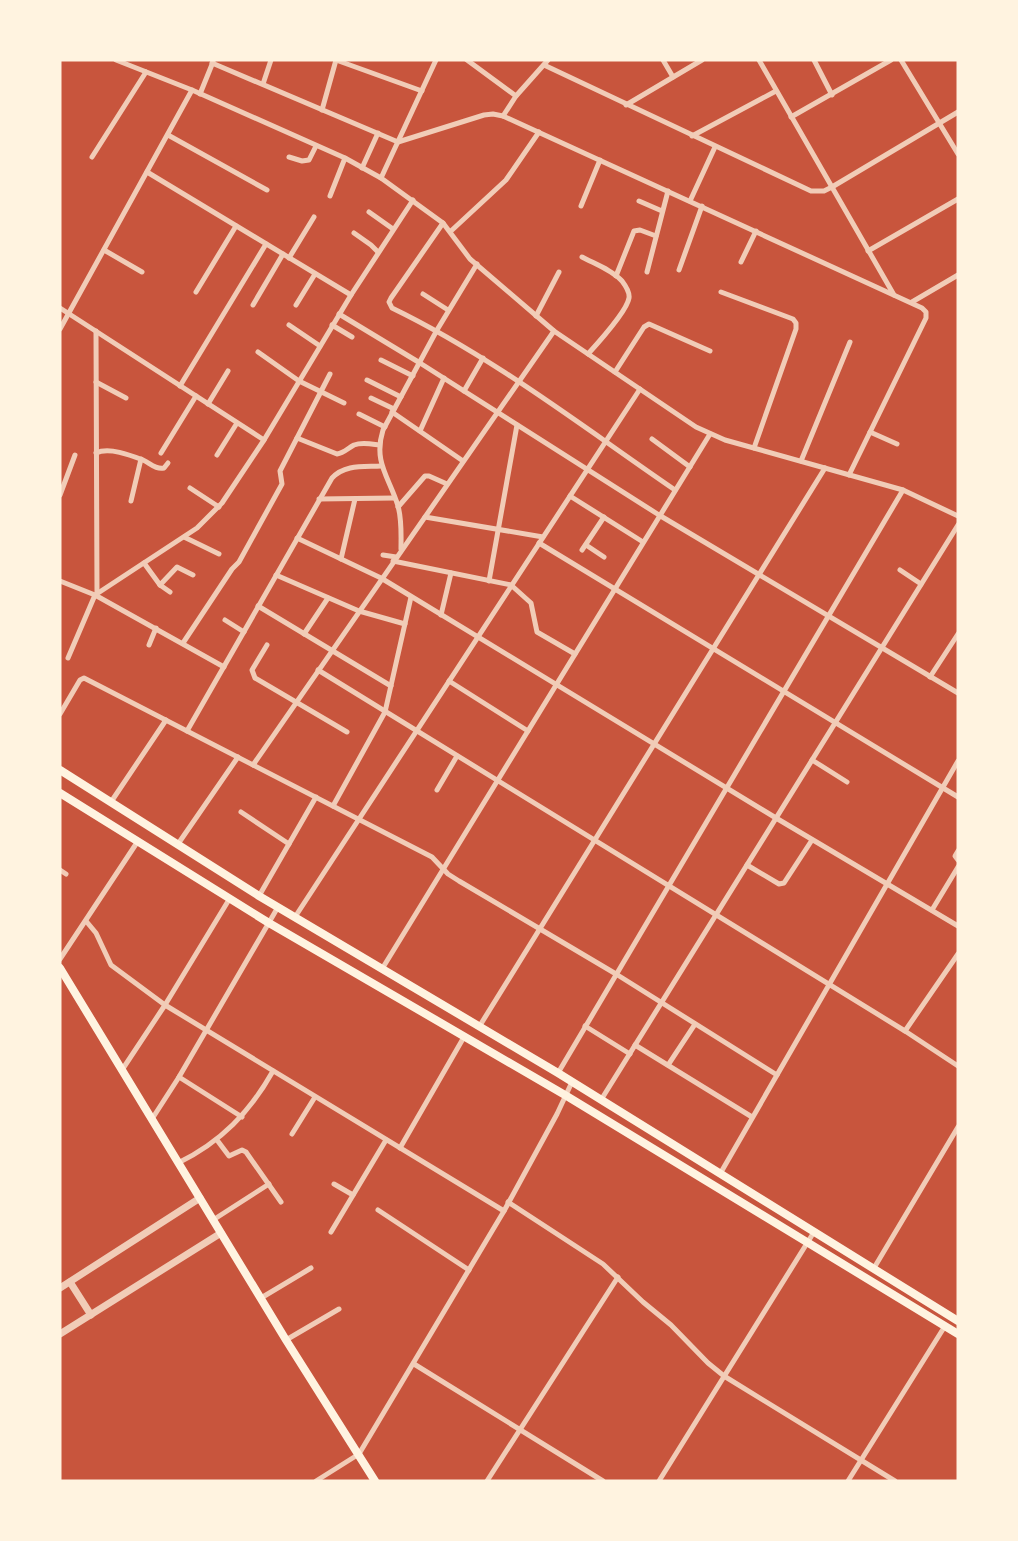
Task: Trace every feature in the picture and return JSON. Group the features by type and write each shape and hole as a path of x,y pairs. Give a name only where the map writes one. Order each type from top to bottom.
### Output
{"main road":[{"path":"60,770 259,896 558,1073 958,1321"},
{"path":"61,797 269,923 565,1095 958,1334"},
{"path":"60,968 286,1340 375,1481"}],"street":[{"path":"116,60 127,62 345,158 381,178 443,223 451,231 465,254 554,331 696,427 710,434 754,448 903,490 958,516"},
{"path":"263,84 271,60"},
{"path":"322,110 336,60 422,91"},
{"path":"381,178 436,60"},
{"path":"467,60 516,96"},
{"path":"663,60 673,77"},
{"path":"626,105 702,60"},
{"path":"759,60 894,295"},
{"path":"814,60 832,94"},
{"path":"791,117 891,60"},
{"path":"901,60 958,154"},
{"path":"200,94 213,61 398,142 484,115 503,116 912,302 926,312 926,318 849,474"},
{"path":"503,116 516,96 546,62 626,105 812,191 832,187 958,112"},
{"path":"92,157 146,72"},
{"path":"60,329 192,90"},
{"path":"692,136 776,91"},
{"path":"451,231 506,180 539,132"},
{"path":"362,168 378,133"},
{"path":"168,135 267,190"},
{"path":"289,157 302,161 309,160 316,146"},
{"path":"690,201 714,147"},
{"path":"330,196 345,158"},
{"path":"580,206 600,160"},
{"path":"147,172 351,295"},
{"path":"647,272 668,191"},
{"path":"868,251 958,199"},
{"path":"96,594 197,528 219,507 264,440 332,325 413,200"},
{"path":"639,201 662,211"},
{"path":"679,270 702,206"},
{"path":"369,212 393,229"},
{"path":"289,258 314,217"},
{"path":"443,223 389,302 392,308 437,330 483,358 675,490"},
{"path":"195,292 236,226"},
{"path":"616,276 634,231 639,230 656,236"},
{"path":"741,262 756,231"},
{"path":"354,233 371,244 378,252"},
{"path":"180,386 266,244"},
{"path":"104,250 142,272"},
{"path":"253,305 283,254"},
{"path":"582,257 616,276 628,290 629,298 619,316 588,354"},
{"path":"401,550 398,507 381,466 379,445 393,411 448,310 477,264"},
{"path":"536,316 559,272"},
{"path":"296,305 315,274"},
{"path":"912,302 958,275"},
{"path":"721,292 793,319 796,323 796,329 754,448"},
{"path":"423,294 448,310"},
{"path":"60,308 264,440"},
{"path":"339,314 659,515 958,693"},
{"path":"615,372 644,327 649,324 710,351"},
{"path":"289,325 320,346"},
{"path":"332,325 352,337"},
{"path":"68,658 96,594 96,331"},
{"path":"253,765 554,331"},
{"path":"801,461 850,342"},
{"path":"258,352 299,381 344,403"},
{"path":"464,391 483,358"},
{"path":"381,360 413,376"},
{"path":"208,404 228,371"},
{"path":"183,643 239,562 282,484 280,471 330,374"},
{"path":"420,431 444,378"},
{"path":"367,380 401,397"},
{"path":"96,382 126,398"},
{"path":"295,917 640,389"},
{"path":"161,453 196,396"},
{"path":"371,398 463,461"},
{"path":"359,414 385,427"},
{"path":"217,455 237,423"},
{"path":"489,581 517,425"},
{"path":"870,432 897,444"},
{"path":"382,969 710,434"},
{"path":"297,438 337,454 358,443 379,445"},
{"path":"652,439 690,467"},
{"path":"96,453 109,451 141,459 159,469 164,468 168,463"},
{"path":"60,495 75,455"},
{"path":"131,501 141,459"},
{"path":"187,731 332,478 342,470 381,466"},
{"path":"479,1027 825,468"},
{"path":"398,507 424,477 429,476 447,484"},
{"path":"190,488 219,507"},
{"path":"558,1073 903,490"},
{"path":"570,495 643,542"},
{"path":"319,500 394,498"},
{"path":"341,559 356,499"},
{"path":"425,517 543,537"},
{"path":"604,517 584,547 604,557"},
{"path":"601,1100 958,525"},
{"path":"184,537 219,554"},
{"path":"297,538 381,578 958,926"},
{"path":"540,543 958,796"},
{"path":"383,555 451,573 511,585 531,603 537,632 575,654"},
{"path":"144,562 160,585 170,592"},
{"path":"160,585 177,567 193,575"},
{"path":"900,570 921,584"},
{"path":"441,615 451,573"},
{"path":"276,575 359,611 405,624"},
{"path":"60,581 96,594 224,667"},
{"path":"333,806 385,712 411,597"},
{"path":"304,634 328,598"},
{"path":"258,606 391,686"},
{"path":"225,620 244,632"},
{"path":"149,645 156,628"},
{"path":"930,677 958,634"},
{"path":"267,645 252,670 253,676 347,732"},
{"path":"318,670 905,1031 958,1066"},
{"path":"60,714 80,680 84,678 432,857 459,881 616,974 777,1075"},
{"path":"449,681 528,731"},
{"path":"111,802 166,720"},
{"path":"436,790 457,756"},
{"path":"178,844 238,757"},
{"path":"812,760 847,782"},
{"path":"720,1174 958,761"},
{"path":"259,896 316,797"},
{"path":"241,812 289,844"},
{"path":"747,865 779,884 784,883 812,840"},
{"path":"60,959 138,842"},
{"path":"958,851 955,856 958,860"},
{"path":"932,910 958,867"},
{"path":"60,870 66,874"},
{"path":"122,1070 165,1005 230,898"},
{"path":"152,1119 278,907"},
{"path":"86,921 96,933 111,965 165,1005 504,1211"},
{"path":"905,1031 958,954"},
{"path":"668,1065 695,1024"},
{"path":"585,1026 630,1054"},
{"path":"400,1148 464,1037"},
{"path":"635,1045 752,1117"},
{"path":"178,1162 199,1153 242,1117 262,1091 273,1071"},
{"path":"179,1077 242,1117"},
{"path":"316,1481 359,1454 504,1211 572,1082"},
{"path":"292,1134 315,1096"},
{"path":"874,1268 958,1127"},
{"path":"217,1140 229,1156 242,1150 246,1152 280,1202"},
{"path":"331,1233 386,1140"},
{"path":"213,1221 269,1184"},
{"path":"334,1184 353,1195"},
{"path":"60,1288 200,1198"},
{"path":"508,1202 595,1258 724,1376 895,1481"},
{"path":"378,1210 469,1270"},
{"path":"659,1481 814,1232"},
{"path":"60,1334 221,1233"},
{"path":"261,1298 311,1268"},
{"path":"487,1481 618,1277"},
{"path":"70,1282 91,1315"},
{"path":"286,1340 339,1309"},
{"path":"848,1481 945,1326"},
{"path":"414,1364 603,1481"}]}
